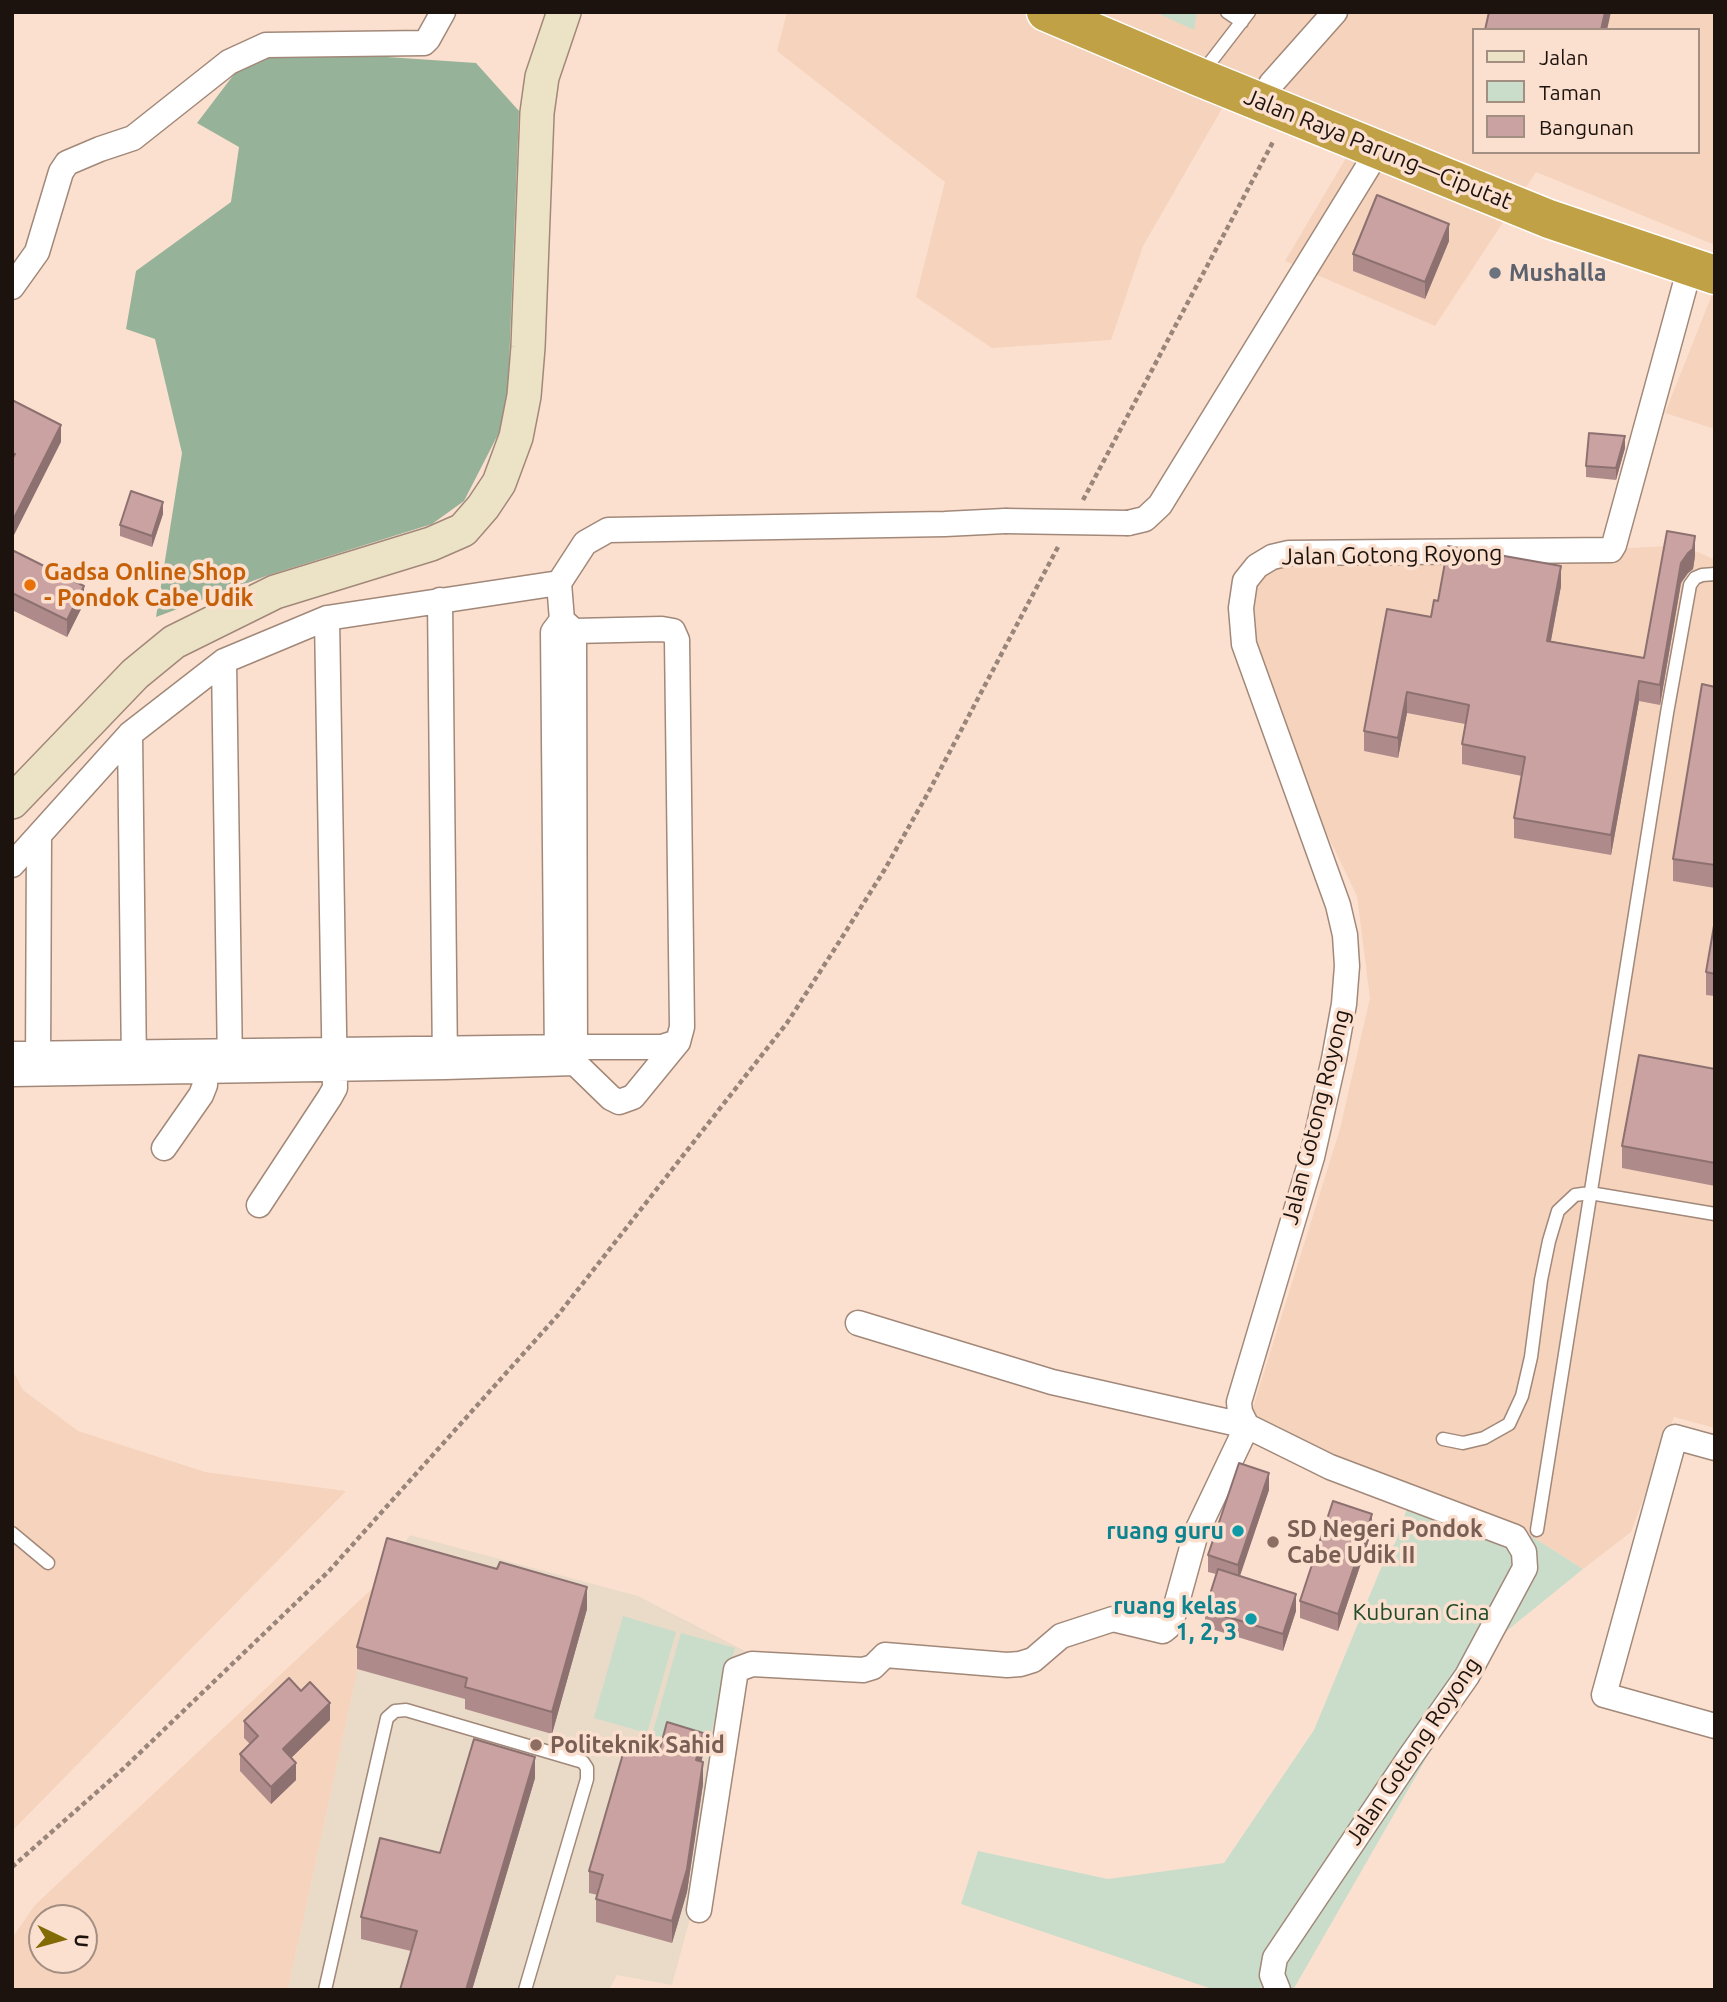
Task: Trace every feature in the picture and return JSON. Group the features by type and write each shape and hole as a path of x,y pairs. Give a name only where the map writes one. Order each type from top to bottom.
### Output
{"highway":[{"name":"Jalan Raya Parung—Ciputat","path":"1046,12 1207,68 1280,98 1379,149 1549,219 1707,265"},
{"name":"Jalan Raya Parung—Ciputat","path":"1108,12 1191,47 1207,68"},
{"name":"Jalan Raya Parung—Ciputat","path":"1280,98 1309,97 1556,198 1707,265"}],"street":[{"path":"12,287 37,252 61,172 67,163 133,138 229,62 267,45 424,43 429,39 443,12"},
{"path":"12,772 128,649 171,620 267,578 424,531 454,517 474,495 489,471 507,426 514,386 527,103 535,51 545,12"},
{"path":"12,802 135,674 174,642 275,592 431,544 463,530 484,507 499,483 516,437 524,396 537,113 542,77 564,12"},
{"path":"1280,98 1335,12"},
{"path":"568,625 559,583 584,543 607,530 1005,521 1128,523 1145,519 1160,505 1379,149"},
{"name":"Jalan Gotong Royong","path":"1278,1990 1272,1975 1275,1958 1467,1676 1525,1569 1524,1552 1515,1537 1330,1467 1247,1426 1240,1412 1239,1402 1312,1157 1345,1004 1347,966 1345,935 1338,905 1244,644 1241,608 1245,581 1257,566 1272,557 1289,553 1611,550 1707,265"},
{"path":"12,865 131,734 223,661 327,618 559,583"},
{"path":"440,600 445,1058"},
{"path":"259,1205 335,1088 327,618"},
{"path":"568,625 662,629 673,631 677,640 682,1027 678,1042 633,1097 619,1101 611,1098 566,1055 553,632 568,625"},
{"path":"223,661 229,1060"},
{"path":"131,734 134,1062"},
{"path":"38,1063 39,836"},
{"path":"12,1054 38,1063 445,1058 566,1055 662,1047 678,1042"},
{"path":"134,1062 205,1070 229,1060"},
{"path":"12,1074 38,1063"},
{"path":"164,1147 201,1095 205,1085 205,1070"},
{"path":"699,1910 736,1670 752,1664 863,1670 873,1667 885,1656 1007,1665 1027,1662 1061,1636 1113,1619 1163,1632 1172,1620 1196,1533 1247,1426 1052,1382 858,1323"},
{"path":"1713,1719 1604,1695 1675,1437 1715,1448"}],"lane":[{"path":"1207,68 1246,17 1227,12"},
{"path":"1537,1530 1665,726 1690,585 1695,578 1715,574"},
{"path":"1443,1439 1463,1443 1484,1438 1510,1424 1522,1396 1531,1357 1549,1241 1558,1211 1575,1195 1590,1193 1715,1214"},
{"path":"12,1533 48,1563"},
{"path":"326,1990 387,1718 395,1710 406,1710 583,1762 587,1768 587,1779 525,1990"}],"path":[{"path":"1080,506 1280,98"},
{"path":"12,1867 122,1769 329,1571 558,1315 787,1023 842,939 928,793 1060,542"}],"shaded area":[{"path":"787,12 1155,12 1193,29 1197,12 1715,12 1715,245 1536,172 1435,326 1285,261 1349,153 1224,105 1143,246 1111,340 992,348 916,297 945,182 777,51"},
{"path":"1715,287 1715,429 1665,413"},
{"path":"1668,546 1698,552 1715,560 1715,1428 1674,1417 1631,1532 1583,1569 1517,1527 1337,1470 1250,1417 1340,1129 1370,998 1357,896 1245,665 1239,569"},
{"path":"12,1369 23,1390 78,1431 205,1472 346,1491 12,1831"},
{"name":"Politeknik Sahid","path":"410,1535 638,1596 751,1654 712,1837 672,1985 617,1975 609,1990 288,1990 376,1585"},
{"path":"376,1585 288,1990 12,1990 12,1938 28,1915 28,1974 98,1974 98,1904 36,1904"}],"green space":[{"path":"1155,12 1197,12 1194,30"},
{"path":"254,48 476,63 519,111 507,417 464,501 432,524 266,576 156,617 182,453 155,339 126,329 136,271 231,202 239,147 197,123"},
{"name":"Kuburan Cina","path":"1412,1494 1517,1527 1583,1569 1493,1642 1293,1990 1215,1990 961,1904 978,1851 1108,1879 1224,1863 1314,1730 1386,1556 1395,1543"},
{"path":"623,1616 676,1632 647,1733 594,1718"},
{"path":"681,1633 735,1648 706,1750 652,1735"}],"building":[{"path":"1489,12 1605,12 1601,28 1485,28"},
{"path":"1377,195 1449,224 1425,282 1353,254"},
{"path":"12,400 61,425 12,522 12,459 15,454 12,453"},
{"path":"1589,433 1625,436 1616,468 1586,466"},
{"path":"131,491 163,502 152,536 120,525"},
{"path":"1667,531 1695,536 1693,549 1681,563 1660,685 1639,681 1611,835 1514,818 1525,757 1462,744 1469,705 1407,692 1398,738 1364,731 1387,609 1431,617 1434,600 1438,601 1448,546 1561,566 1547,641 1644,658"},
{"path":"12,550 84,586 67,620 12,593"},
{"path":"1702,684 1715,687 1715,865 1673,859"},
{"path":"1715,920 1715,974 1706,972"},
{"path":"1639,1055 1715,1069 1715,1163 1622,1146"},
{"name":"ruang guru","path":"1239,1463 1269,1473 1238,1565 1208,1555"},
{"path":"1333,1501 1372,1514 1338,1614 1300,1601"},
{"path":"387,1538 497,1569 500,1562 587,1587 552,1712 465,1687 467,1678 357,1647"},
{"path":"1218,1569 1296,1594 1283,1634 1205,1610"},
{"path":"289,1678 301,1691 310,1682 330,1703 283,1749 296,1763 271,1787 240,1754 258,1736 244,1721"},
{"path":"667,1722 703,1733 696,1760 703,1762 687,1869 672,1921 596,1899 603,1875 589,1871 625,1747 658,1756"},
{"path":"474,1739 535,1757 466,1990 400,1990 417,1931 361,1917 380,1838 440,1853"}],"place":[{"name":"Mushalla","path":"1495,273"},
{"name":"Gadsa Online Shop - Pondok Cabe Udik","path":"30,585"},
{"name":"ruang guru","path":"1238,1531"},
{"name":"SD Negeri Pondok Cabe Udik II","path":"1273,1542"},
{"name":"ruang kelas 1, 2, 3","path":"1251,1619"},
{"name":"Politeknik Sahid","path":"536,1745"}]}
